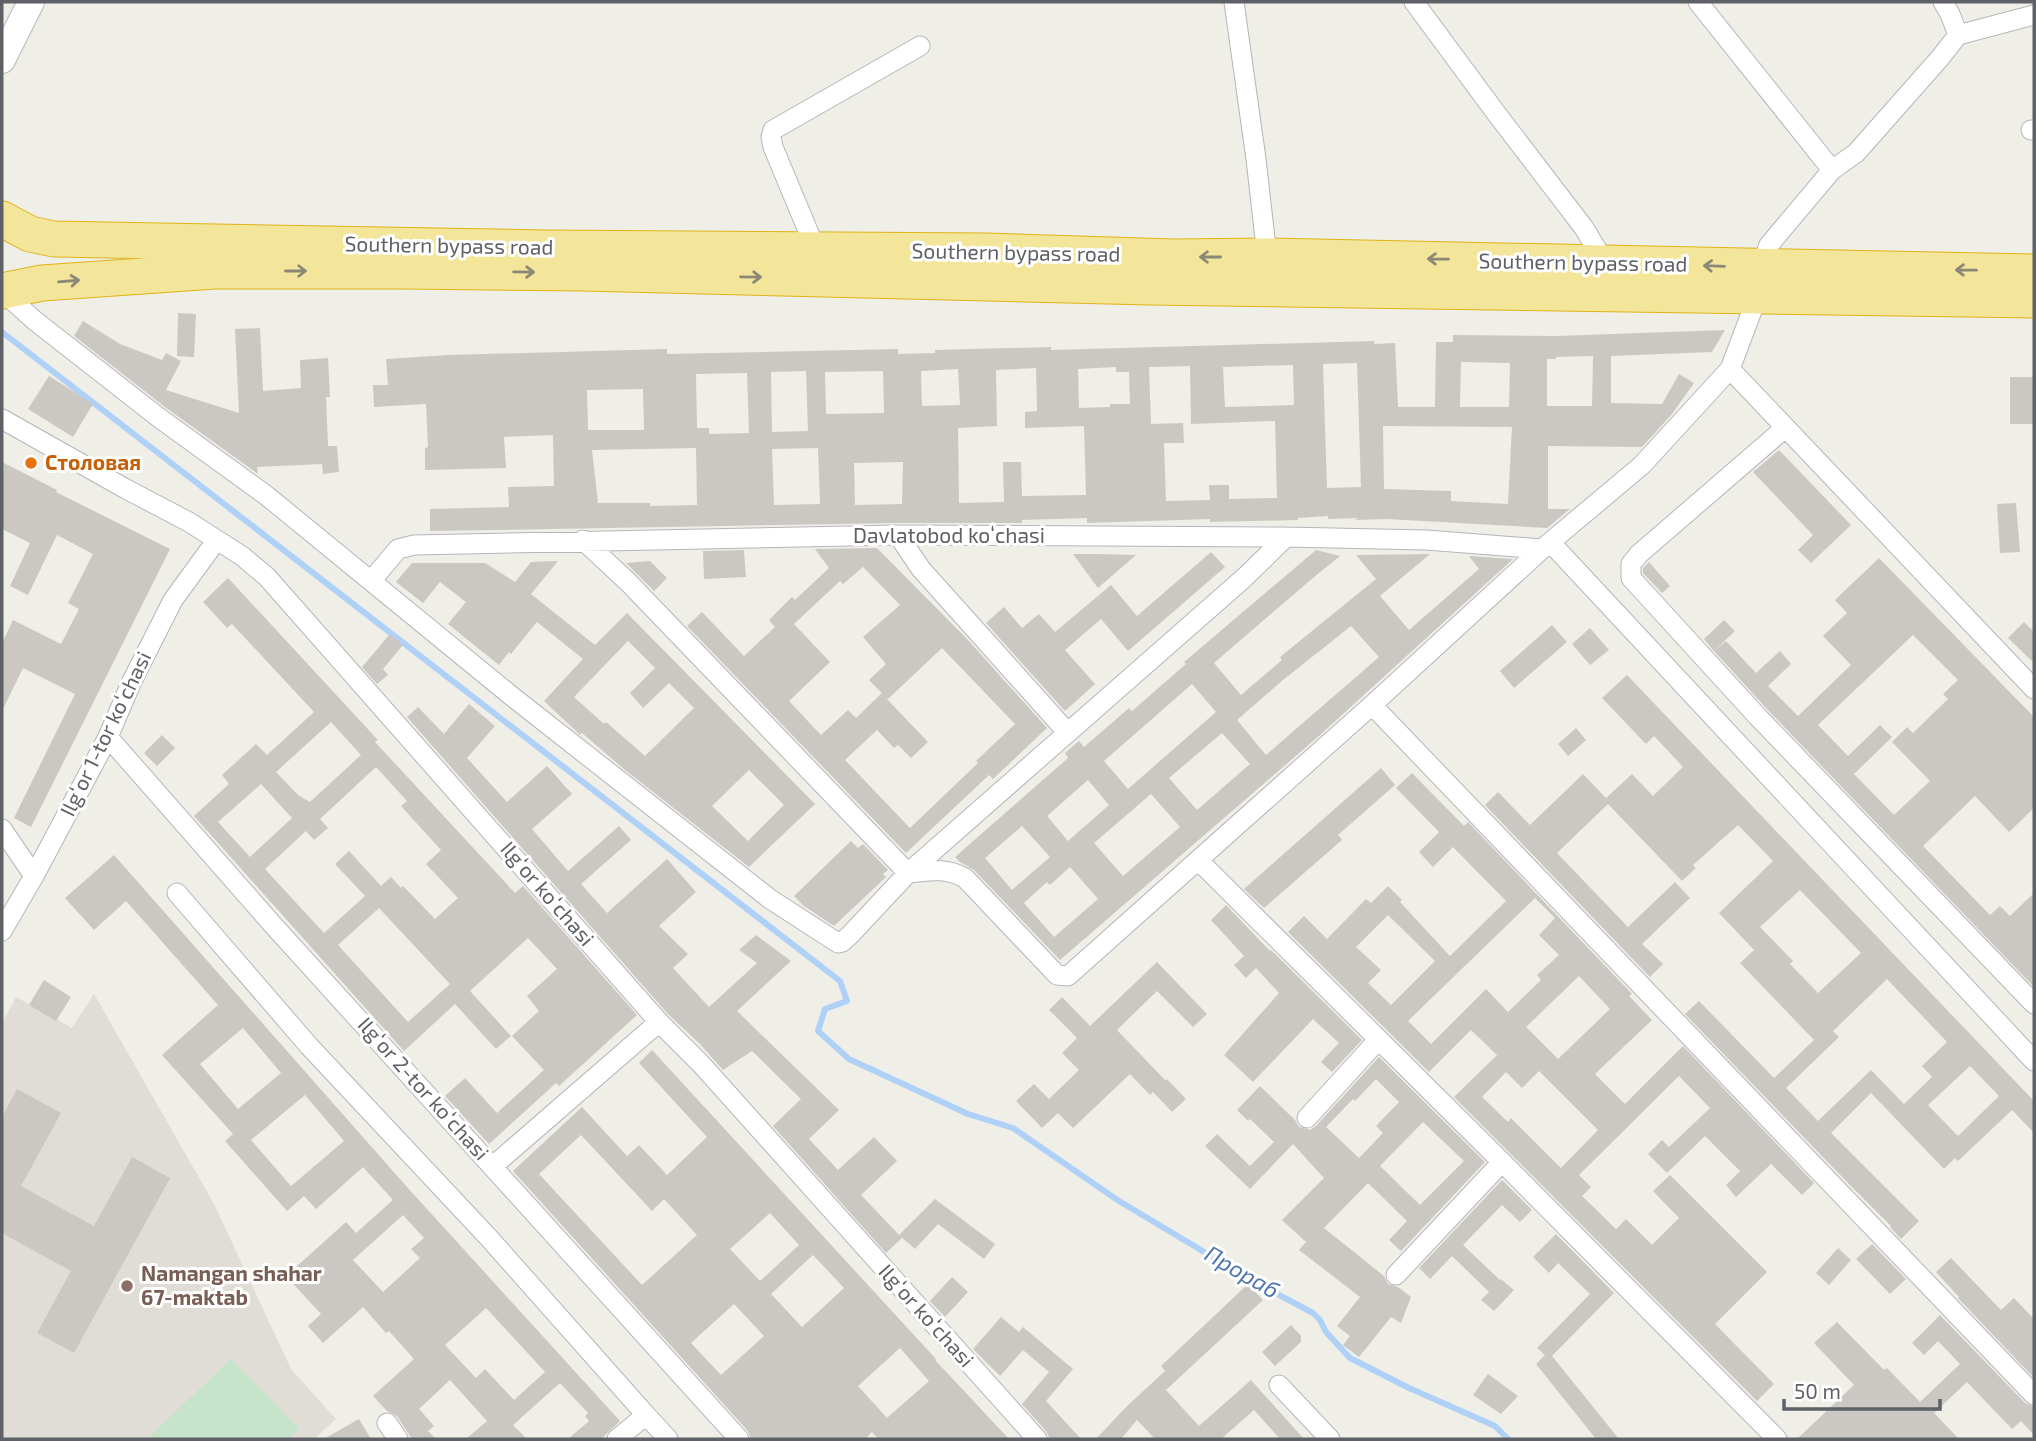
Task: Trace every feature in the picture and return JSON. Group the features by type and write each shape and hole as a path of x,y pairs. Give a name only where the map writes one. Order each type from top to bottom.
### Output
{"highway":[{"name":"Southern bypass road","path":"2,219 30,234 54,239 1605,262 1760,281 2034,300"},
{"name":"Southern bypass road","path":"2,291 42,283 215,271 559,272 1149,287 1760,281 2034,272"}],"main road":[{"path":"2,60 31,2"}],"street":[{"path":"1234,2 1267,256"},
{"path":"1414,2 1584,228 1605,262"},
{"path":"1698,2 1832,170"},
{"path":"1943,2 1958,35"},
{"path":"908,873 943,870 965,878 1057,975 1068,976 1199,861 1546,546 1642,465 1730,369 1760,281 1769,245 1832,170 1856,153 1958,35 2034,16"},
{"path":"816,250 773,147 773,130 920,46"},
{"path":"2,291 34,320 158,418 267,496 514,698 770,899 838,943 850,935 908,873 1244,578 1286,537"},
{"path":"1730,369 2034,689"},
{"name":"Ilgʻor koʻchasi","path":"2,419 189,522 242,556 267,577 659,1022 720,1085 1037,1439"},
{"path":"1785,428 1639,554 1631,564 1631,578 1758,717 2034,1004"},
{"path":"898,535 921,569 1068,733"},
{"name":"Davlatobod koʻchasi","path":"371,581 398,549 403,547 583,540 898,535 1286,537 1546,546"},
{"path":"583,540 628,582 908,873"},
{"name":"Ilgʻor 1-tor koʻchasi","path":"2,931 108,737 132,681 173,600 216,541"},
{"path":"1546,546 1733,736 2034,1061"},
{"path":"1372,705 2034,1395"},
{"path":"1733,736 1758,717"},
{"name":"Ilgʻor 2-tor koʻchasi","path":"108,737 272,925 739,1439"},
{"path":"2,829 34,876"},
{"path":"1199,861 1502,1161 1777,1439"},
{"path":"177,893 309,1046 489,1238 668,1439"},
{"path":"493,1166 659,1022"},
{"path":"1307,1118 1378,1040"},
{"path":"1396,1275 1502,1161"},
{"path":"1279,1385 1330,1439"},
{"path":"617,1439 646,1415"}],"shaded area":[{"name":"Namangan shahar 67-maktab","path":"94,994 214,1204 291,1369 336,1419 314,1439 2,1439 2,1024 16,997 72,1028"}],"green space":[{"path":"231,1359 299,1429 288,1439 147,1439"}],"building":[{"path":"178,313 196,314 194,357 177,356"},
{"path":"83,321 120,344 162,360 166,353 181,361 166,390 239,413 235,329 260,328 263,391 301,388 300,360 328,358 328,446 337,446 339,472 323,474 322,464 257,467 258,474 165,407 74,336"},
{"path":"1725,330 1712,352 1611,356 1611,403 1662,404 1679,374 1694,383 1672,414 1642,447 1548,446 1548,509 1570,509 1547,528 1386,519 1328,519 1328,516 1298,520 1210,522 1210,519 1087,523 1087,518 1022,520 1022,523 430,531 430,509 509,507 508,487 554,486 553,435 504,437 506,468 425,470 425,448 428,447 426,404 374,407 373,385 388,385 386,359 667,349 667,354 898,349 898,354 935,353 935,350 1051,347 1051,350 1374,341 1374,344 1395,343 1398,407 1435,407 1436,342 1453,342 1453,335 1557,336","holes":["1593,356 1592,406 1547,406 1547,359","1461,362 1510,363 1509,407 1460,407","1357,363 1361,487 1327,488 1323,364","1293,365 1294,405 1225,407 1223,367","1190,366 1191,424 1275,421 1277,498 1229,499 1229,485 1209,485 1210,500 1166,501 1164,443 1184,443 1183,423 1151,424 1149,367","1116,367 1116,372 1129,372 1130,404 1110,404 1110,407 1079,408 1078,369","1036,368 1037,411 1025,412 1025,428 1084,426 1086,495 1022,496 1021,462 1003,462 1004,502 959,503 958,428 997,426 996,370","958,369 960,405 922,406 921,371","806,371 808,431 772,432 771,372","883,371 884,413 826,414 825,372","747,373 749,433 709,434 709,428 697,428 696,374","643,389 644,430 588,430 587,390","1383,426 1512,427 1508,504 1451,501 1451,491 1384,489","696,448 697,505 650,506 650,503 598,503 592,450","818,448 820,504 774,505 772,449","903,462 902,504 855,505 854,463"]},
{"path":"49,376 93,404 73,437 28,409"},
{"path":"2010,377 2034,377 2034,424 2010,424"},
{"path":"1779,450 1851,525 1811,563 1798,550 1813,535 1753,472"},
{"path":"2,462 170,549 31,827 14,818 75,694 23,668 2,711 2,643 13,620 61,644 79,609 68,603 93,554 57,535 28,595 10,586 30,543 2,529"},
{"path":"2016,503 2020,552 2000,553 1997,504"},
{"path":"877,548 967,639 1047,728 993,779 989,775 906,853 687,626 702,612 744,656 775,627 769,620 792,597 795,600 829,568 815,549","holes":["863,567 900,605 863,637 886,664 869,680 882,693 856,718 848,710 821,735 789,701 830,662 794,624 840,581 843,584","942,648 1015,724 910,828 845,760 877,730 894,748 898,745 911,758 928,742 886,698"]},
{"path":"744,550 746,577 704,579 703,551"},
{"path":"1316,550 1340,556 1214,663 1241,695 1282,660 1280,657 1376,579 1356,555 1430,554 1380,596 1409,630 1479,569 1469,556 1513,559 1320,735 1060,960 974,870 955,857 1068,758 1065,753 1079,741 1084,747 1129,708 1132,711 1186,664 1184,662","holes":["1351,626 1379,657 1266,755 1237,720","1192,684 1216,712 1128,789 1104,761","1222,733 1250,764 1197,810 1169,778","1088,780 1109,805 1068,841 1047,816","1151,794 1180,827 1123,876 1094,843","1022,826 1050,857 1012,890 985,858","1070,867 1098,899 1054,937 1024,903 1047,882 1050,885"]},
{"path":"1211,552 1225,567 1128,651 1101,619 1065,650 1095,684 1065,711 986,623 1004,607 1022,628 1039,614 1055,632 1111,585 1137,616"},
{"path":"1073,554 1096,554 1136,555 1098,588"},
{"path":"1879,558 2034,717 2034,808 2009,832 1975,796 1923,846 1990,915 2000,906 2010,916 2034,893 2034,987 1714,651 1726,641 1756,673 1780,651 1791,664 1768,686 1798,716 1851,665 1823,636 1847,613 1835,600","holes":["1913,635 1958,680 1943,694 1948,699 1913,733 1907,727 1892,742 1930,781 1894,815 1854,774 1892,737 1880,725 1848,756 1818,725"]},
{"path":"558,561 531,594 595,645 627,613 815,804 749,867 582,733 580,735 544,701 583,659 537,622 499,665 448,624 466,602 440,582 423,603 396,582 412,563 485,563 515,582 531,562","holes":["628,641 655,668 630,693 643,708 669,683 694,708 645,756 574,697","749,770 784,805 748,841 712,806"]},
{"path":"650,561 667,578 654,591 626,563"},
{"path":"1649,562 1670,586 1662,593 1643,573 1643,568"},
{"path":"228,578 515,893 523,886 637,1015 559,1086 556,1083 489,1144 445,1096 465,1078 497,1113 544,1070 512,1036 539,1011 527,996 557,969 528,938 470,991 511,1036 496,1049 455,1004 404,1051 194,816 229,784 222,775 256,744 267,755 314,712 232,624 227,628 203,602","holes":["331,722 361,755 310,802 298,795 276,772","376,767 407,801 401,806 441,850 426,864 458,898 435,919 391,877 381,886 349,851 335,864 365,896 324,933 265,869 306,831 314,840 328,828 320,819","261,784 292,818 250,857 218,822","379,908 450,984 408,1022 338,945"]},
{"path":"1724,620 1735,631 1714,651 1704,639"},
{"path":"2024,622 2034,632 2034,663 2008,638"},
{"path":"1552,625 1567,642 1514,688 1500,671"},
{"path":"1590,628 1609,650 1590,665 1572,644"},
{"path":"390,634 403,645 383,669 388,675 377,684 362,667"},
{"path":"1627,675 2034,1101 2034,1133 2012,1110 1958,1161 1955,1158 1944,1169 1871,1093 1831,1133 1919,1221 1901,1239 1685,1014 1699,1001 1774,1078 1814,1040 1740,963 1754,950 1719,913 1773,861 1738,825 1693,865 1696,868 1682,881 1608,804 1557,853 1628,927 1675,882 1690,898 1642,944 1663,964 1650,977 1485,805 1498,792 1530,825 1583,774 1606,798 1632,774 1653,796 1683,767 1654,736 1646,744 1602,698","holes":["1800,890 1861,953 1818,993 1790,964 1793,961 1760,927","1887,979 1947,1042 1922,1066 1932,1077 1904,1104 1871,1070 1818,1121 1786,1088 1839,1037 1833,1031","1970,1066 1999,1096 1958,1136 1928,1105"]},
{"path":"469,704 495,726 467,758 507,802 547,766 572,794 532,829 568,871 619,826 631,840 581,884 607,913 667,859 696,892 659,926 688,954 673,968 709,1007 757,963 739,950 756,935 791,961 737,1011 839,1110 809,1139 838,1170 874,1137 897,1161 861,1195 902,1238 886,1253 773,1126 801,1099 752,1051 723,1070 668,1014 407,717 418,707 444,734"},
{"path":"1576,728 1586,740 1568,756 1558,744"},
{"path":"162,735 175,748 157,766 144,753"},
{"path":"1381,768 1395,785 1338,835 1342,840 1264,908 1244,889"},
{"path":"1412,773 1464,826 1468,822 1632,994 1629,996 1652,1020 1595,1074 1625,1104 1683,1046 1814,1183 1802,1195 1771,1164 1736,1197 1726,1185 1740,1171 1705,1136 1667,1173 1648,1154 1662,1140 1669,1147 1710,1108 1679,1076 1579,1175 1591,1187 1582,1196 1616,1229 1626,1219 1652,1245 1679,1218 1653,1191 1670,1175 1767,1272 1715,1324 1774,1384 1757,1401 1454,1097 1497,1055 1471,1030 1429,1072 1288,932 1304,916 1327,939 1366,899 1371,903 1388,886 1450,956 1506,901 1453,847 1433,867 1419,852 1439,832 1396,788","holes":["1535,898 1555,918 1539,935 1559,955 1537,975 1541,980 1508,1012 1486,989 1431,1044 1408,1021","1388,915 1435,961 1391,1005 1368,983 1381,970 1356,947","1579,976 1610,1009 1558,1059 1526,1027","1539,1071 1598,1130 1561,1168 1511,1118 1508,1122 1482,1097 1506,1072 1522,1088"]},
{"path":"851,841 858,848 863,844 888,870 883,874 886,877 834,926 794,896"},
{"path":"114,855 407,1187 620,1421 601,1439 568,1439 589,1421 585,1416 588,1413 560,1383 513,1425 527,1439 466,1439 487,1421 450,1380 419,1409 434,1426 428,1431 436,1439 412,1439 397,1416 387,1411 373,1396 414,1359 363,1307 323,1343 308,1326 321,1314 286,1276 346,1222 356,1233 393,1200 363,1167 316,1209 304,1196 287,1211 225,1141 233,1134 162,1055 218,1005 126,901 94,930 65,898","holes":["243,1028 281,1073 238,1109 200,1064","305,1095 344,1141 291,1186 251,1140","403,1215 424,1238 411,1249 420,1258 383,1292 353,1260","486,1308 545,1372 514,1400 485,1369 476,1378 445,1345"]},
{"path":"1226,905 1362,1040 1332,1072 1321,1062 1339,1043 1313,1019 1253,1082 1224,1055 1279,993 1256,968 1246,978 1234,965 1244,956 1211,920"},
{"path":"1157,962 1207,1014 1193,1027 1157,991 1117,1030 1186,1099 1172,1112 1153,1092 1150,1095 1130,1074 1073,1128 1058,1113 1042,1128 1016,1101 1034,1084 1049,1099 1079,1070 1062,1053 1077,1038 1049,1010 1062,997 1090,1026"},
{"path":"44,980 71,997 56,1021 29,1005"},
{"path":"652,1050 1009,1439 878,1439 872,1432 865,1439 751,1439 748,1431 513,1171 582,1107 627,1156 639,1145 667,1175 707,1137 639,1063","holes":["581,1135 652,1211 664,1199 697,1235 642,1285 539,1174","770,1213 799,1245 760,1281 730,1249","813,1255 844,1288 802,1327 771,1294","734,1304 764,1336 721,1375 691,1343","900,1348 929,1381 887,1418 858,1386"]},
{"path":"1379,1057 1485,1162 1401,1251 1389,1240 1407,1221 1368,1183 1324,1228 1384,1276 1388,1284 1398,1287 1411,1297 1401,1323 1391,1317 1359,1357 1343,1345 1350,1336 1337,1326 1360,1297 1299,1250 1306,1242 1282,1220 1324,1178 1293,1144 1250,1189 1205,1146 1217,1134 1250,1166 1274,1142 1237,1110 1260,1086 1299,1127 1310,1130","holes":["1376,1079 1399,1102 1376,1126 1383,1133 1359,1158 1326,1127","1423,1122 1464,1161 1420,1205 1380,1166"]},
{"path":"17,1089 61,1113 21,1186 94,1226 132,1157 170,1178 74,1353 37,1333 71,1271 2,1233 2,1117"},
{"path":"1502,1180 1532,1210 1520,1222 1502,1205 1463,1245 1514,1290 1494,1311 1481,1300 1489,1292 1452,1256 1430,1279 1419,1268"},
{"path":"935,1199 995,1244 984,1259 938,1224 915,1249 899,1235"},
{"path":"1556,1234 1614,1293 1552,1356 1619,1439 1596,1439 1536,1364 1545,1355 1537,1348 1590,1294 1558,1263 1549,1273 1533,1257"},
{"path":"1872,1244 1906,1279 1890,1294 1856,1259"},
{"path":"1838,1248 1851,1260 1829,1285 1816,1273"},
{"path":"1951,1258 2001,1310 2014,1298 2034,1319 2034,1378 1936,1272"},
{"path":"952,1277 968,1292 945,1317 930,1301"},
{"path":"1248,1284 1263,1300 1166,1390 1199,1426 1251,1380 1304,1439 1280,1439 1254,1410 1221,1439 1155,1439 1137,1420 1121,1439 1096,1439 1165,1371 1161,1366"},
{"path":"1940,1315 2025,1403 2034,1407 2034,1435 2021,1421 2012,1429 1967,1382 1934,1413 1959,1439 1797,1439 1854,1385 1814,1343 1837,1322 1920,1402 1960,1364 1938,1341 1924,1355 1912,1343"},
{"path":"1001,1317 1019,1332 1023,1327 1073,1369 1046,1401 1081,1439 1050,1439 1022,1404 1049,1372 1023,1350 1000,1376 973,1349"},
{"path":"1291,1325 1301,1336 1301,1342 1275,1366 1262,1352"},
{"path":"1488,1374 1518,1396 1501,1414 1473,1395"},
{"path":"359,1419 371,1439 324,1439"}],"waterway":[{"name":"Прораб","path":"2,332 840,981 847,1001 825,1009 818,1031 849,1059 968,1114 1013,1128 1119,1201 1251,1280 1313,1313 1350,1358 1409,1388 1495,1426 1508,1439"}],"place":[{"name":"Столовая","path":"31,463"},
{"name":"Namangan shahar 67-maktab","path":"127,1286"}]}
